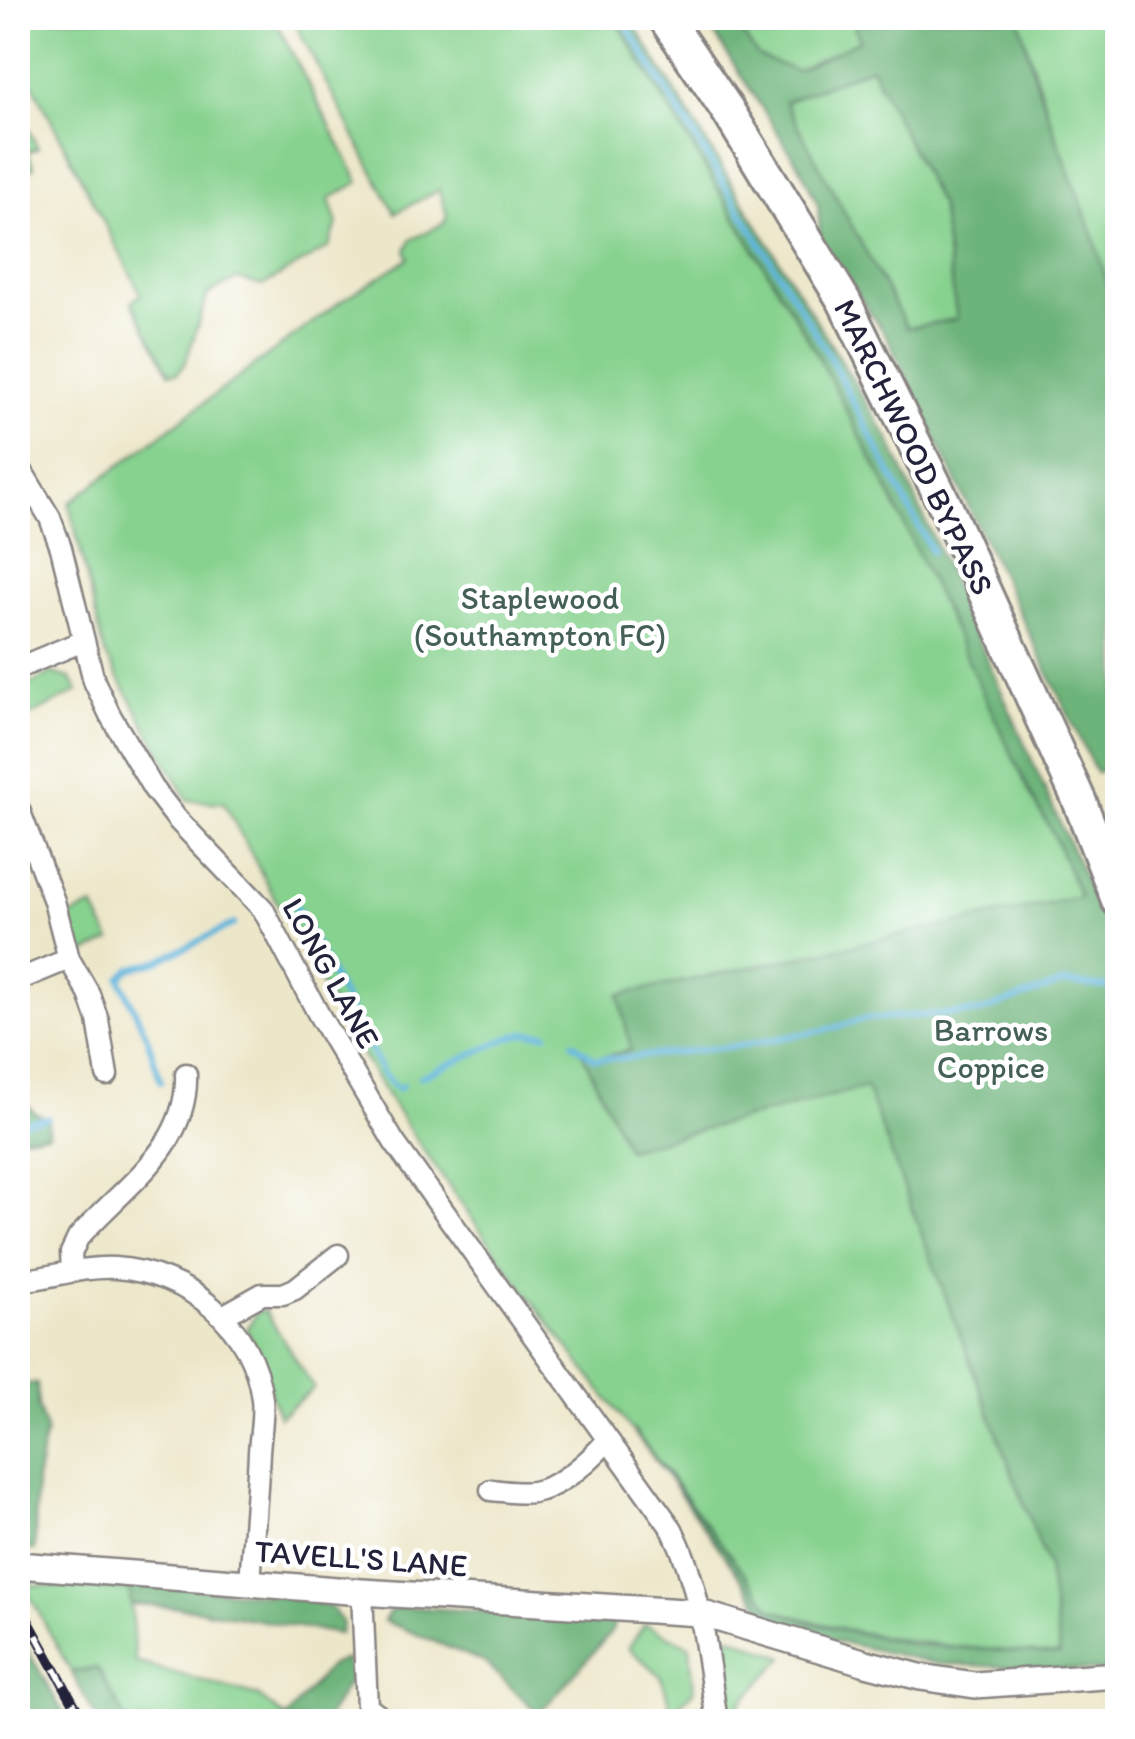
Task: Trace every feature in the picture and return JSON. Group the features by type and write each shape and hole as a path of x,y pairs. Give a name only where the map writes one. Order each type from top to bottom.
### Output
{"main road":[{"name":"MARCHWOOD BYPASS","path":"665,18 728,111 844,301 945,505 1072,782 1118,900"}],"street":[{"name":"LONG LANE","path":"18,465 50,518 62,548 82,641 110,715 153,788 263,910 394,1142 672,1530 688,1560 718,1722"},
{"path":"18,668 82,641"},
{"path":"18,808 54,901 69,959 98,1020 107,1075"},
{"path":"18,980 69,959"},
{"path":"72,1270 71,1253 78,1238 168,1144 187,1096 186,1074"},
{"path":"223,1316 262,1294 283,1294 294,1289 338,1255"},
{"path":"18,1281 72,1270 112,1268 156,1276 198,1295 223,1316 252,1359 263,1400 250,1582"},
{"path":"491,1490 542,1489 576,1470 608,1440"},
{"name":"TAVELL'S LANE","path":"18,1565 700,1613 866,1664 975,1685 1118,1675"},
{"path":"362,1592 364,1691 368,1706 386,1720"}],"green space":[{"path":"18,18 274,18 359,182 329,199 337,224 329,247 262,286 238,279 208,294 185,364 177,373 169,373 132,302 141,294 18,56"},
{"name":"Staplewood (Southampton FC)","path":"292,18 615,18 815,350 886,486 1032,797 1052,831 1080,898 620,995 631,1050 595,1059 583,1051 628,1149 866,1086 1048,1567 1060,1655 879,1636 772,1609 585,1370 450,1188 358,1048 224,803 188,800 105,654 69,503 340,302 409,258 406,250 411,240 444,223 447,216 439,190 395,213"},
{"name":"Barrows Coppice","path":"615,18 630,18 889,439 1117,951 1117,1672 938,1664 777,1628 633,1429 772,1609 815,1624 912,1644 1060,1655 1048,1567 866,1087 627,1149 580,1048 595,1059 631,1050 619,995 1080,897 886,486 815,350"},
{"path":"704,18 731,18 758,56 796,71 860,40 851,18 1019,18 1034,76 1094,238 1117,316 1117,764 1096,773 887,337 820,240 818,205 801,169","holes":["871,67 940,206 957,319 907,328 785,102"]},
{"path":"731,18 851,18 860,40 796,71 758,57"},
{"path":"1019,18 1117,18 1117,316 1041,93"},
{"path":"871,67 940,206 957,319 907,328 784,102"},
{"path":"18,108 38,148 27,152 34,167 18,176"},
{"path":"53,673 70,678 78,691 18,722 18,690"},
{"path":"93,906 111,941 81,955 68,917"},
{"path":"18,1095 35,1113 48,1118 48,1134 18,1137"},
{"path":"258,1311 265,1311 314,1388 279,1417 247,1329"},
{"path":"18,1384 37,1384 38,1407 46,1430 36,1481 35,1550 18,1550"},
{"path":"129,1582 310,1599 332,1608 342,1622 340,1634 194,1609 131,1604"},
{"path":"24,1585 130,1590 135,1662 258,1696 289,1721 127,1721 97,1668 71,1672"},
{"path":"405,1607 615,1619 612,1631 539,1714 484,1662 384,1621 390,1611"},
{"path":"645,1624 690,1646 694,1690 672,1712 661,1676 628,1648"},
{"path":"18,1633 68,1721 18,1721"},
{"path":"730,1636 784,1657 740,1704 742,1721 724,1721 715,1650"},
{"path":"346,1659 351,1677 328,1716 332,1721 285,1719 330,1665"},
{"path":"97,1668 127,1721 98,1721 71,1672"}],"waterway":[{"path":"622,18 827,352 932,552"},
{"path":"295,905 383,1074 397,1089 402,1086"},
{"path":"161,1082 147,1037 120,978 130,969 158,961 234,924"},
{"path":"573,1043 595,1059 625,1058 738,1046 863,1019 980,1012 1063,983 1118,988"},
{"path":"420,1077 511,1037 547,1034"},
{"path":"18,1123 48,1118"}],"railway":[{"path":"18,1602 84,1722"}]}
